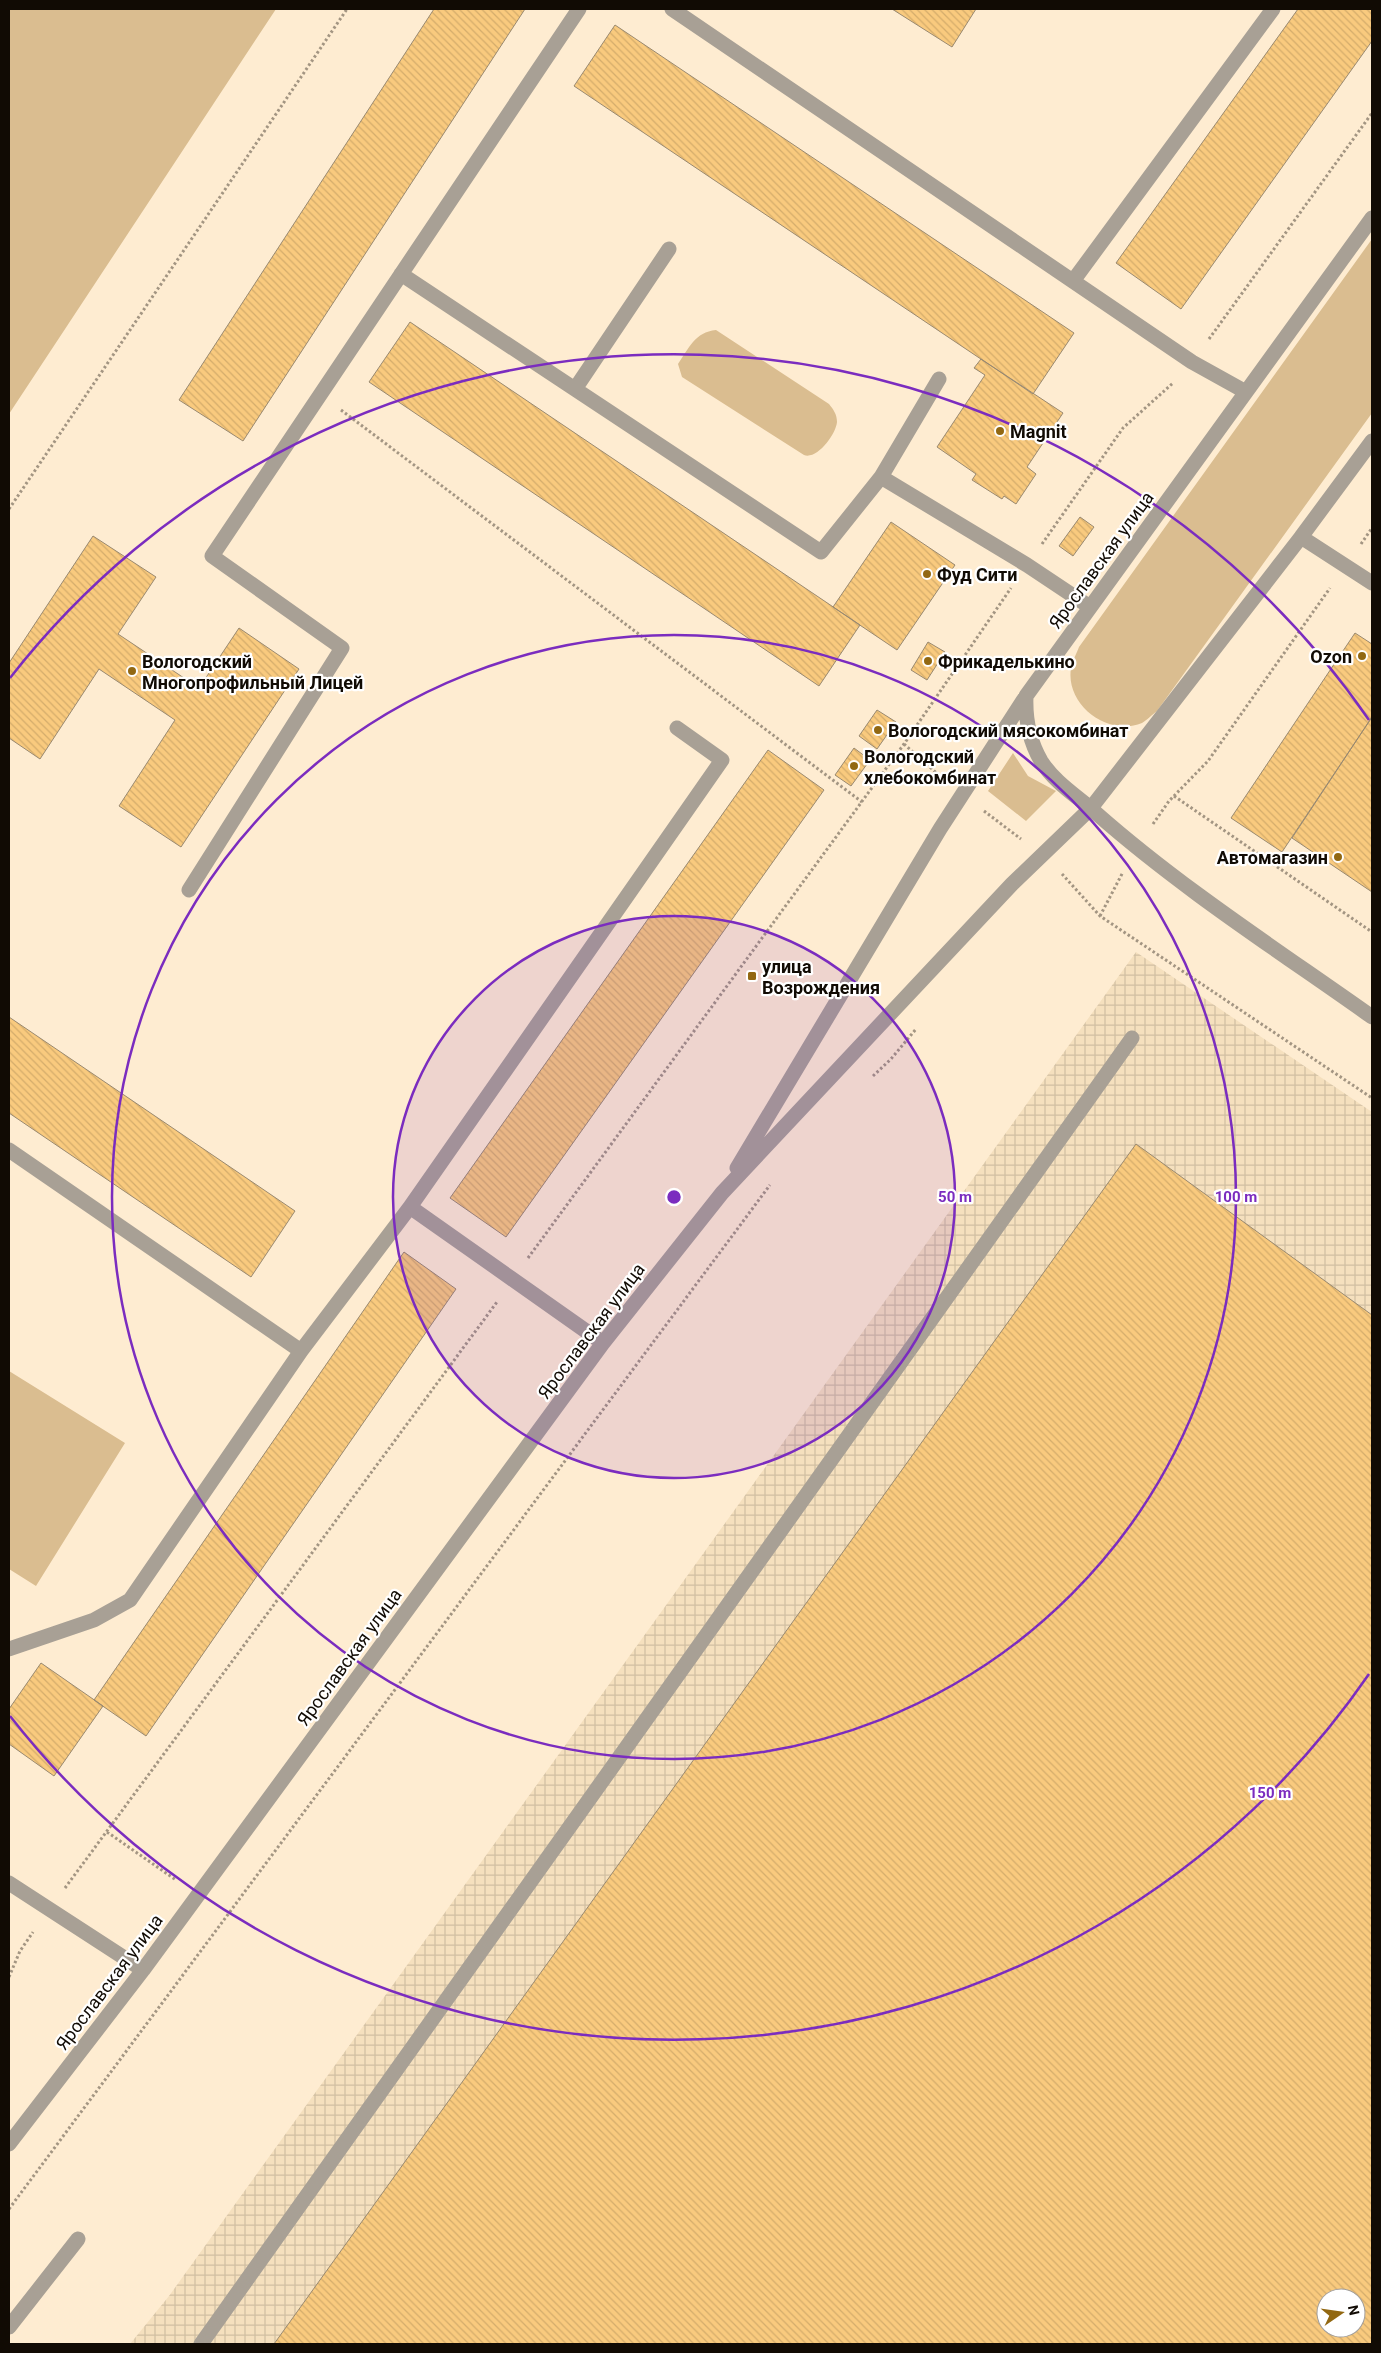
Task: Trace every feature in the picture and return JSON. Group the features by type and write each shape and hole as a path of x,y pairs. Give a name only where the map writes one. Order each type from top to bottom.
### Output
{"street":[{"path":"189,890 342,648 212,556 579,9"},
{"path":"672,9 1192,362 1246,392"},
{"path":"1073,281 1273,9"},
{"name":"Ярославская улица","path":"722,1193 961,795 1026,696 1372,218"},
{"path":"574,389 669,249"},
{"path":"401,274 821,552 881,477 939,379"},
{"name":"Ярославская улица","path":"9,2144 143,1970 603,1343 722,1193 1012,884 1091,808 1301,537 1372,441"},
{"path":"881,477 1027,565 1090,606"},
{"path":"1301,537 1372,583"},
{"path":"1026,696 1026,717 1029,733 1042,762 1060,783 1136,848 1372,1017"},
{"path":"9,1649 94,1620 130,1600 301,1351 410,1207 722,760 677,728"},
{"path":"201,2344 1132,1038"},
{"path":"9,1150 301,1351"},
{"path":"410,1207 603,1343"},
{"path":"9,1883 143,1970"},
{"path":"9,2327 78,2239"}],"path":[{"path":"9,509 347,9"},
{"path":"9,1977 20,1951 49,1910 513,1280 904,744 1123,428 1173,383 1192,362 1372,113"},
{"path":"321,394 862,802"},
{"path":"1100,916 1136,848 1174,796 1208,762 1372,528"},
{"path":"904,744 961,795 1044,855 1100,916 1372,1098"},
{"path":"1174,796 1372,932"},
{"path":"869,1079 891,1060 921,1024"},
{"path":"9,2209 771,1184"},
{"path":"106,1832 198,1895 227,1918"}],"shaded area":[{"path":"9,9 276,9 9,414"},
{"path":"1372,239 1372,413 1157,711 1142,723 1129,726 1116,726 1103,722 1082,705 1075,694 1071,682 1072,663 1079,647"},
{"path":"716,330 829,404 836,414 837,422 830,439 820,450 809,456 804,455 682,377 678,364 689,347 698,337 709,331"},
{"path":"1013,753 1028,776 1056,791 1026,821 988,791"},
{"path":"1136,952 1372,1112 1372,2344 130,2344 169,2296"},
{"path":"9,1371 125,1443 36,1586 9,1569"}],"building":[{"path":"434,9 525,9 243,441 179,400"},
{"path":"892,9 976,9 952,47"},
{"path":"1298,9 1372,9 1372,41 1181,309 1116,263"},
{"path":"615,25 1074,333 1033,394 574,86"},
{"path":"410,322 860,625 819,686 369,382"},
{"path":"981,359 1063,413 1027,467 1036,474 1016,504 1004,496 1002,499 972,480 976,474 937,447 985,375 974,368"},
{"path":"1080,517 1094,527 1073,556 1059,546"},
{"path":"891,522 955,565 897,650 833,607"},
{"path":"93,536 156,577 118,634 199,688 239,628 299,669 181,847 119,806 175,720 99,669 40,759 9,738 9,663"},
{"path":"1355,633 1372,644 1372,717 1282,852 1231,818"},
{"name":"Фрикаделькино","path":"928,642 945,652 927,680 911,670"},
{"path":"877,710 896,722 877,749 859,736"},
{"path":"1372,717 1372,892 1292,838"},
{"path":"854,748 870,760 851,786 835,775"},
{"path":"768,750 824,790 506,1237 450,1198"},
{"path":"9,1017 295,1211 251,1277 9,1113"},
{"path":"1136,1144 1372,1315 1372,2344 274,2344"},
{"path":"404,1252 456,1289 146,1736 94,1700"},
{"path":"41,1663 103,1706 54,1776 9,1744 9,1709"}],"place":[{"name":"Magnit","path":"1000,431"},
{"name":"Фуд Сити","path":"927,574"},
{"name":"Ozon","path":"1362,656"},
{"name":"Фрикаделькино","path":"928,661"},
{"name":"Вологодский Многопрофильный Лицей","path":"132,671"},
{"name":"Вологодский мясокомбинат","path":"878,730"},
{"name":"Вологодский хлебокомбинат","path":"854,766"},
{"name":"Автомагазин","path":"1338,857"},
{"name":"улица Возрождения","path":"752,976"}]}
